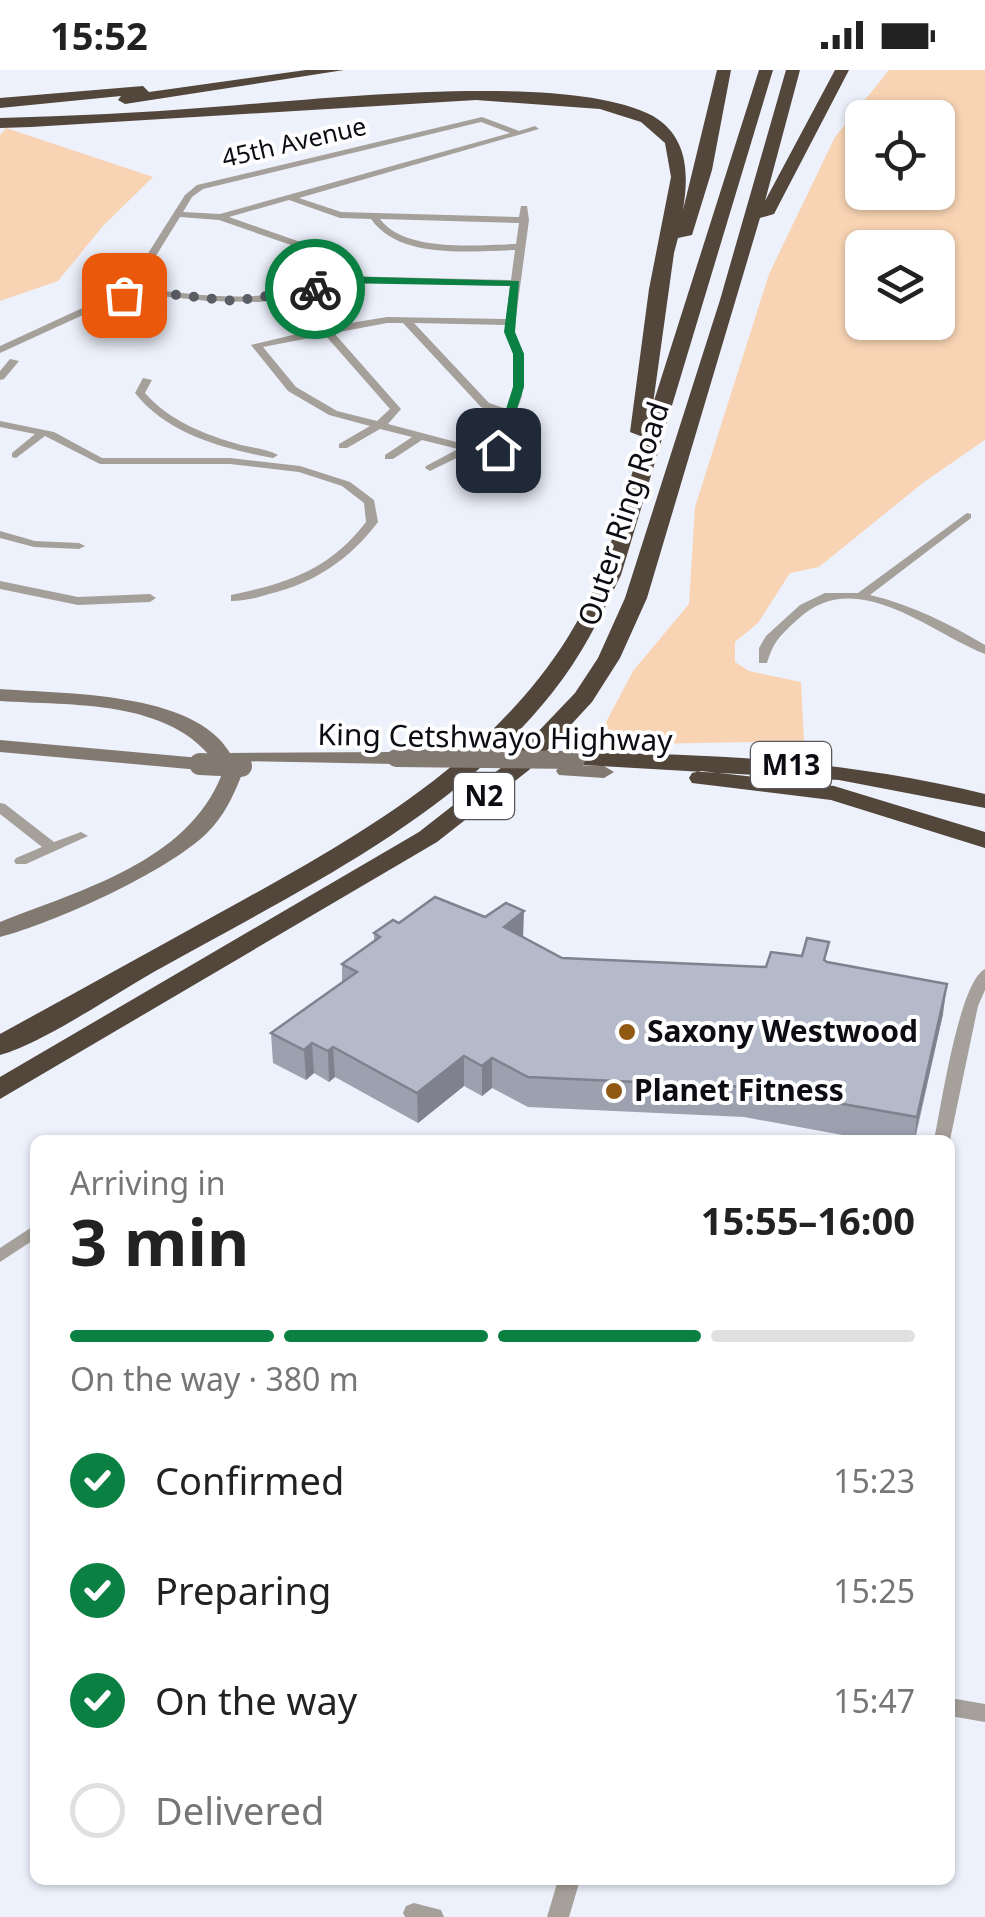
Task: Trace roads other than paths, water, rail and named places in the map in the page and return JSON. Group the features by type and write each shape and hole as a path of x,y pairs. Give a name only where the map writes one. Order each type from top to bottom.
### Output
{"highway":[{"path":"0,102 247,70"},
{"path":"0,102 138,90 280,70"},
{"path":"0,112 160,96 336,70"},
{"path":"653,332 704,170 724,70"},
{"name":"Outer Ring Road","path":"0,1046 351,850 416,808 484,754 550,682 578,642 605,589 766,70"},
{"name":"Outer Ring Road","path":"0,1090 428,838 497,785 557,728 596,679 624,628 729,300 793,70"},
{"path":"729,300 787,172 842,70"},
{"path":"787,172 863,70"},
{"path":"0,122 208,104 372,82"},
{"path":"0,122 250,109 464,87 554,90 610,100 657,123 674,145 675,211 653,332 628,518"},
{"path":"585,766 743,754 840,755 891,760 985,784"},
{"path":"585,766 802,787 864,800 985,840"},
{"name":"King Cetshwayo Highway","path":"585,766 805,766 883,777 985,802"},
{"name":"King Cetshwayo Highway","path":"585,766 789,779 896,797 985,821"}],"main road":[{"path":"0,695 122,707 168,717 200,730 216,742 232,774 222,805 178,846 112,881 0,930"},
{"name":"King Cetshwayo Highway","path":"0,736 199,759"},
{"name":"King Cetshwayo Highway","path":"0,748 240,761 585,766"}],"street":[{"name":"45th Avenue","path":"130,290 191,192 208,184 486,119 519,134"},
{"path":"220,217 534,130"},
{"path":"288,197 324,212 374,218 524,214 510,322 519,359 512,415 494,455 343,418 296,393 258,342 405,320 510,322"},
{"path":"178,214 220,217 323,253 334,265 335,280"},
{"path":"374,218 379,229 389,235 420,244 520,247"},
{"path":"2,347 130,290 248,300 299,293 335,280 516,283"},
{"path":"405,320 486,406 512,415"},
{"path":"326,330 395,406 394,413 343,446"},
{"path":"0,377 14,361"},
{"path":"147,380 140,393 161,412 232,448 288,457 292,460 288,466"},
{"path":"3,427 44,432 100,461 197,460 288,466 358,491 370,502 372,522 348,552 319,572 269,592 235,598"},
{"path":"16,456 44,432"},
{"path":"389,457 418,438"},
{"path":"430,468 466,450"},
{"path":"860,597 967,516"},
{"path":"0,534 34,544 79,546"},
{"path":"0,585 78,601 150,598"},
{"path":"763,660 766,643 813,602 836,596 860,597 906,612 985,650"},
{"path":"0,807 52,848"},
{"path":"21,861 81,836"},
{"path":"943,1135 985,974"},
{"path":"0,1256 30,1235"},
{"path":"955,1708 985,1713"},
{"path":"558,1917 568,1885"}],"place":[{"name":"Saxony Westwood","path":"627,1032"},
{"name":"Planet Fitness","path":"614,1091"}]}
